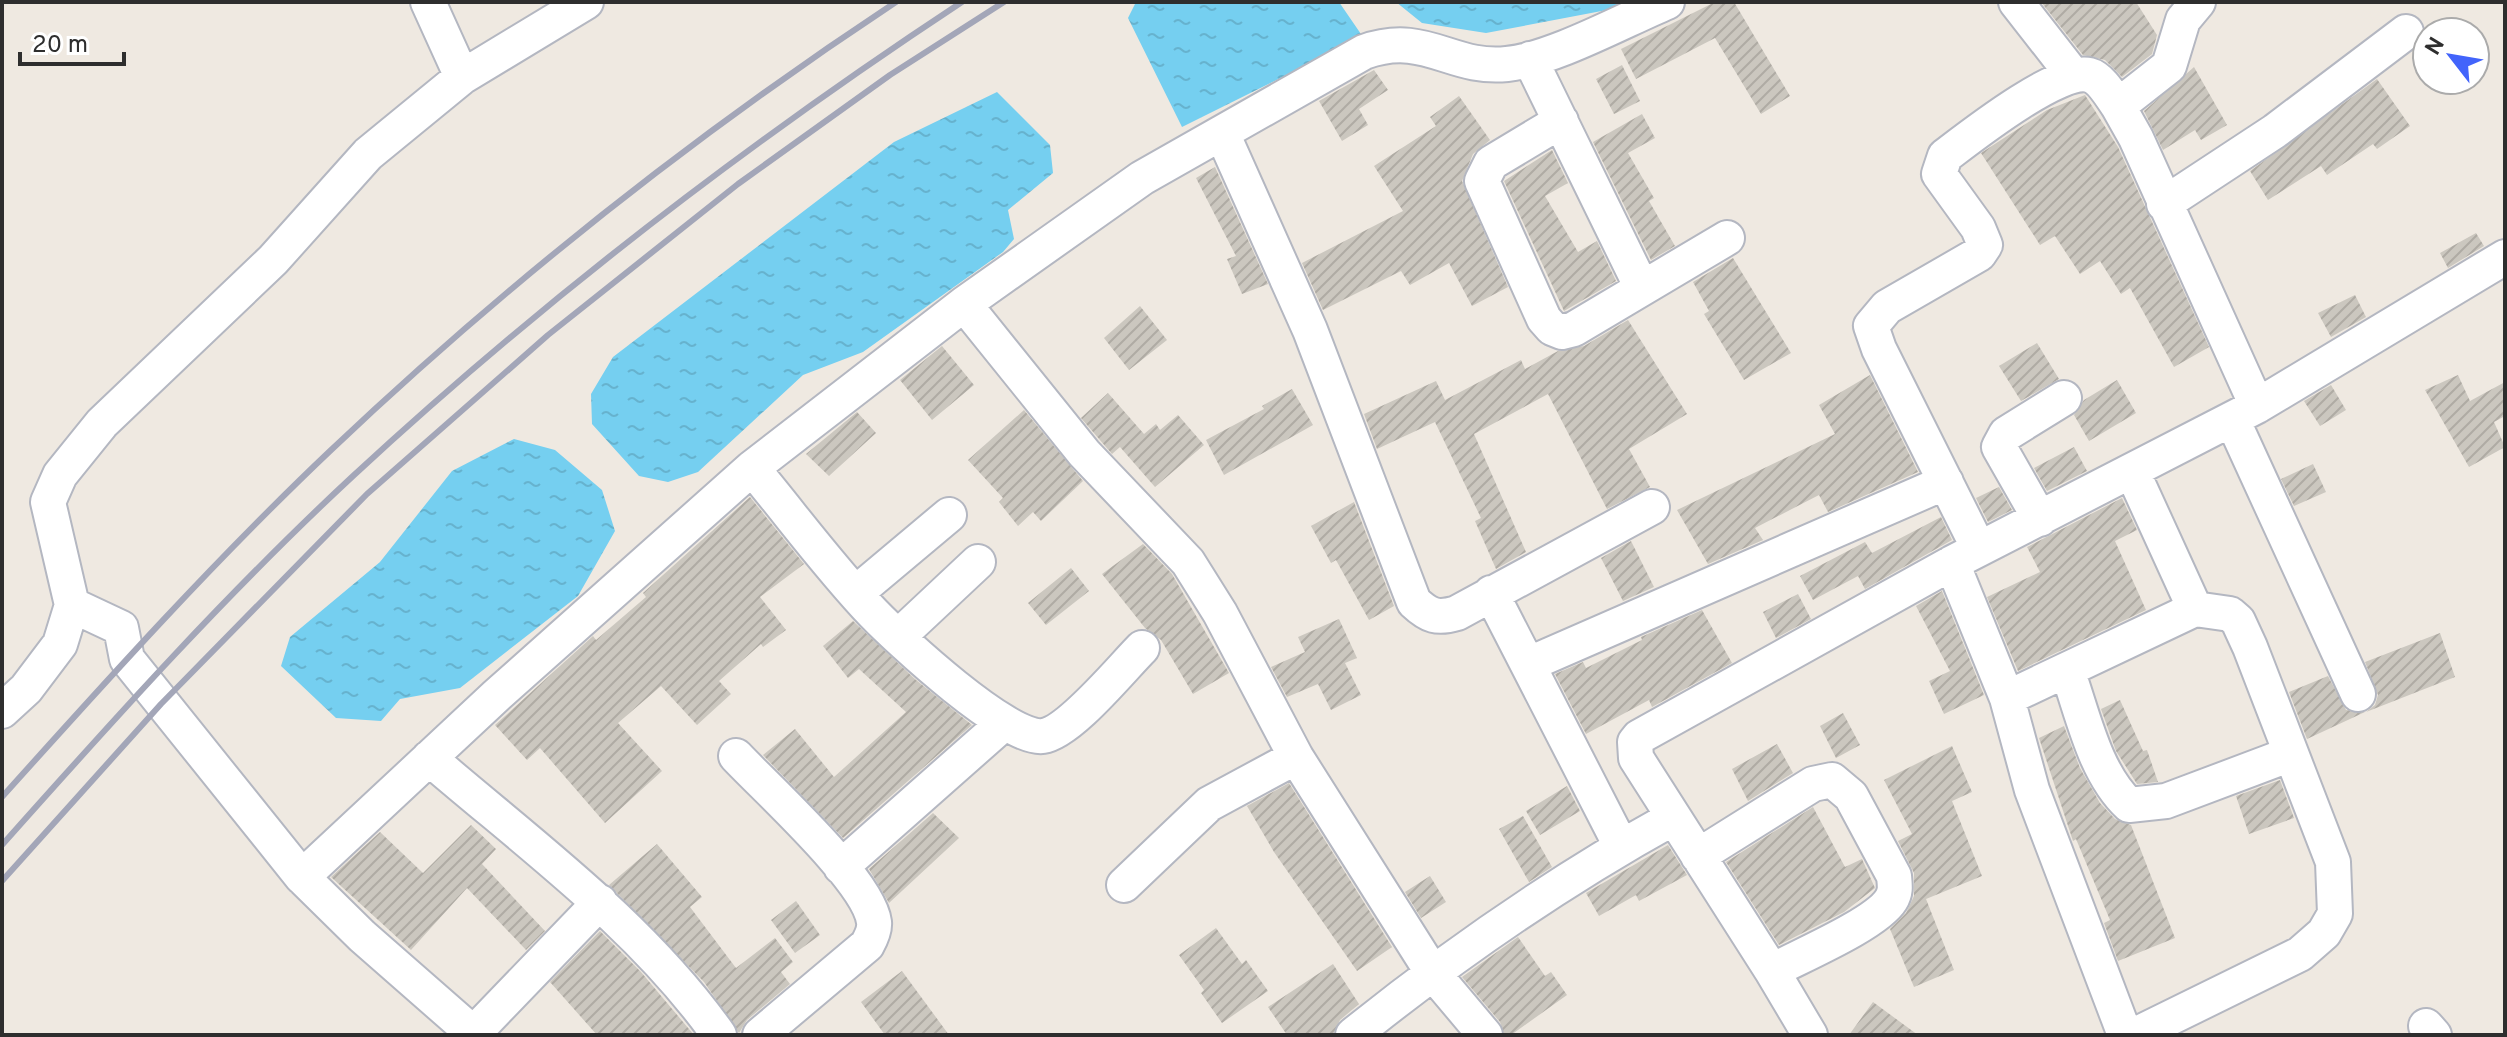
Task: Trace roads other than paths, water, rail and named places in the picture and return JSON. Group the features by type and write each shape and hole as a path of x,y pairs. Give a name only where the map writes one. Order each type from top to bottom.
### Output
{"street":[{"path":"428,2 462,77"},
{"path":"2,711 26,689 60,644 72,605 48,502 60,475 102,423 273,260 368,154 462,77 586,2"},
{"path":"302,877 429,758 752,468 964,304 1142,178 1364,52 1382,45 1399,43 1420,46 1477,62 1505,64 1530,59 1667,2"},
{"path":"2016,2 2073,75"},
{"path":"2118,106 2169,66 2183,20 2198,2"},
{"path":"2164,204 2275,131 2406,32"},
{"path":"1530,59 1641,286"},
{"path":"2125,1035 2032,790 1946,482 1879,349 1871,326 1887,307 1979,254 1985,245 1978,228 1939,174 1945,156 2050,85 2073,75 2088,74 2097,79 2118,106 2164,204 2358,694"},
{"path":"1561,121 1491,163 1482,181 1535,301 1552,328 1562,332 1574,329 1641,286 1727,238"},
{"path":"1222,133 1310,330 1414,602 1428,615 1442,617 1652,507"},
{"path":"1810,1035 1636,758 1634,750 1639,737 1966,556 2245,413 2505,257"},
{"path":"964,304 1084,453 1188,562 1220,613 1296,757 1432,972 1485,1035"},
{"path":"2040,519 1999,447 2006,434 2064,398"},
{"path":"752,468 856,593 898,637 1004,723 1029,736 1044,736 1062,727 1142,648"},
{"path":"2132,471 2195,609"},
{"path":"1529,664 1946,482"},
{"path":"856,593 949,515"},
{"path":"898,637 978,562"},
{"path":"1491,593 1621,846"},
{"path":"72,605 121,628 127,659 302,877 362,936 474,1035 600,902"},
{"path":"2007,698 2195,609 2230,614 2238,621 2333,862 2337,895 2329,923 2300,954 2135,1035"},
{"path":"2067,670 2104,773 2115,792 2129,805 2166,801 2291,754"},
{"path":"841,867 1004,723"},
{"path":"736,756 856,884 872,912 875,927 867,945 760,1035"},
{"path":"1124,885 1209,804 1296,757"},
{"path":"429,758 600,902 698,1006 719,1035"},
{"path":"1698,856 1813,784 1832,780 1851,796 1894,876 1896,890 1889,903 1872,918 1772,971"},
{"path":"1353,1035 1528,902 1673,818"}],"water":[{"path":"1136,2 1339,2 1363,37 1182,127 1128,18"},
{"path":"1396,2 1649,2 1486,33 1422,23"},
{"path":"997,92 1050,145 1053,173 1008,210 1014,239 1003,252 863,352 803,375 698,472 668,482 639,476 592,424 591,394 613,357 894,142"},
{"path":"514,439 555,450 602,490 615,531 578,596 460,688 400,699 381,721 336,718 281,666 290,637 380,562 452,471"}],"railway":[{"path":"2,797 204,577 287,492 396,390 603,214 821,52 896,2"},
{"path":"2,845 217,610 307,520 425,411 648,226 803,111 962,2"},
{"path":"2,881 161,704 367,494 548,335 738,184 890,75 1004,2"}]}
